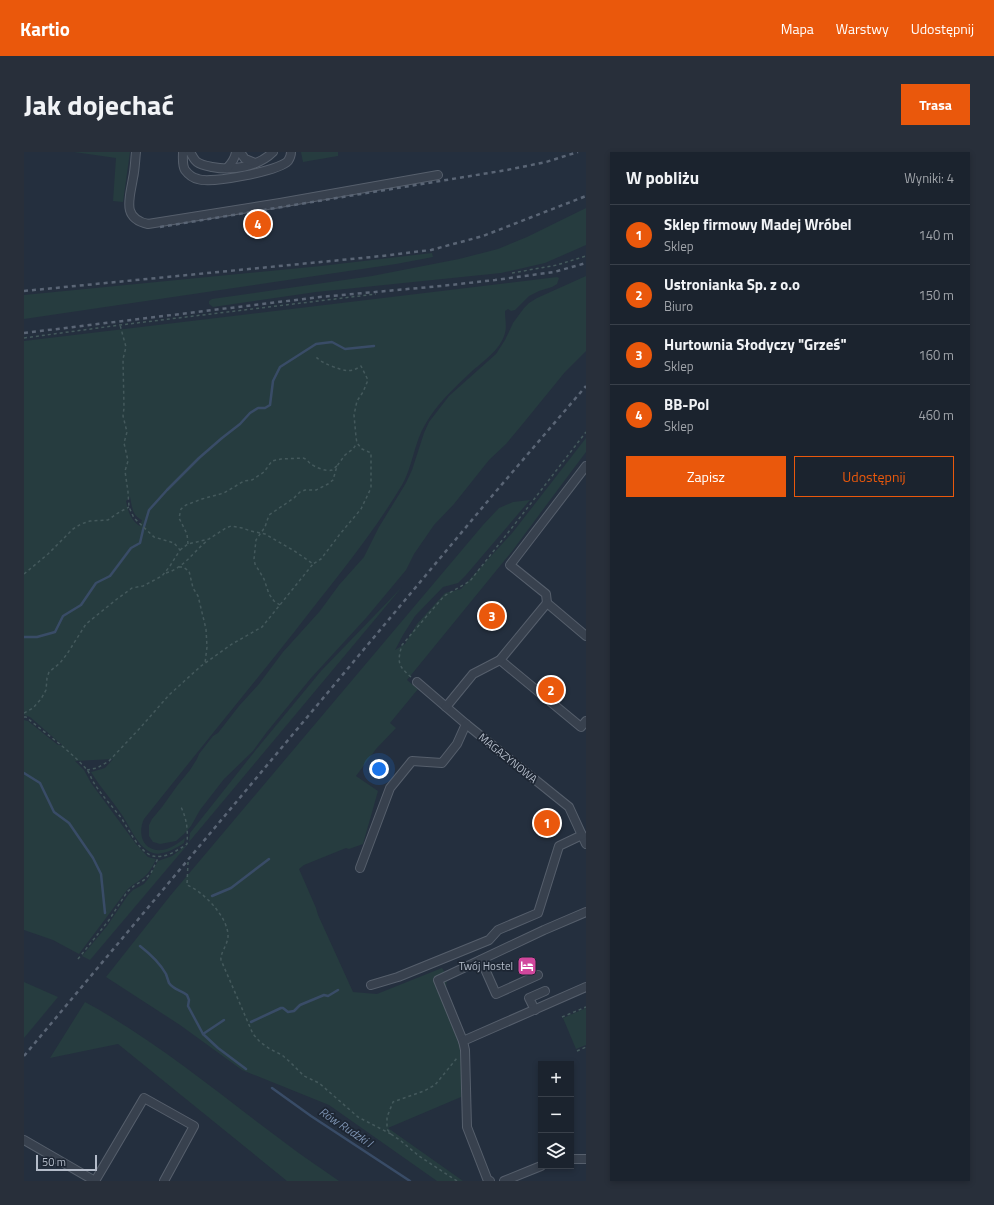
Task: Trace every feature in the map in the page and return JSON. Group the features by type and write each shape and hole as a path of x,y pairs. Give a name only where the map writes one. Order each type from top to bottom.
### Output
{"lane":[{"path":"136,152 135,171 129,198 129,208 132,216 141,222 148,224 280,203 438,175"},
{"path":"183,152 185,170 198,180 210,180 261,173 277,168 288,161 291,152"},
{"path":"190,152 197,162 219,168 242,167 260,161 273,152"},
{"path":"227,168 236,156 236,152"},
{"path":"240,152 245,159 255,163"},
{"path":"586,466 510,565 546,594 547,603 586,636"},
{"path":"446,707 473,674 500,660 547,603"},
{"path":"500,660 580,727 586,721"},
{"name":"MAGAZYNOWA","path":"417,682 466,724 569,807 586,844"},
{"path":"360,868 390,788 412,761 442,763 457,744 466,724"},
{"path":"371,985 398,977 489,940 498,930 538,913 559,846 582,835"},
{"path":"490,1181 488,1181 467,1127 463,1044 438,980 586,912"},
{"path":"481,960 496,994 538,975"},
{"path":"463,1044 586,987"},
{"path":"535,1010 529,998 545,991"},
{"path":"24,1140 95,1181 144,1098 194,1126 164,1181"},
{"path":"574,1159 586,1159"},
{"path":"504,1181 538,1167"}],"path":[{"path":"512,273 557,265 586,256"},
{"path":"24,338 376,294"},
{"path":"120,325 126,347 123,360 124,408 122,416 127,432 124,443 128,461 125,471 129,507 134,518 154,537 174,543 180,550"},
{"path":"87,770 97,768 109,761 168,695 205,663 232,644 262,627 313,564 321,559 361,509 372,488 371,453 362,449 357,443 354,415 357,402 368,380 361,366 355,370 344,371 324,363 315,356"},
{"path":"417,682 402,669 399,662 399,655 402,645 444,596 470,581 586,432"},
{"path":"188,544 187,534 179,518 181,509 188,504 224,494 244,481 252,480 264,472 272,461 277,459 303,458 312,465 332,470 345,455 354,449 357,443"},
{"path":"280,604 274,601 269,594 264,579 255,564 254,559 256,540 261,533 269,515 294,498 300,492 305,490 316,490 328,484 333,480 337,466"},
{"path":"24,574 48,554 72,529 90,521 108,520 129,507"},
{"path":"24,713 33,708 41,699 46,690 49,672 67,654 86,624 132,588 151,582 179,567 209,539 222,530 231,526 265,534 290,548 313,564"},
{"path":"166,573 180,550 188,544 209,539"},
{"path":"179,567 183,567 189,571 193,588 198,596 207,633 205,663"},
{"path":"24,717 26,717 63,747 87,770 94,783 121,818 140,847 154,857 175,851 187,844 188,833 186,819 181,807"},
{"path":"78,959 109,920 127,892 151,873 159,856"},
{"path":"188,862 187,886 200,892 206,898 216,910 228,929 226,947 221,956 221,960 253,1034 260,1042 282,1055 304,1076 319,1083 358,1117 401,1141 419,1156 457,1181"},
{"path":"562,1017 586,1007"},
{"path":"390,1134 387,1129 387,1117 393,1102 424,1092 435,1086 463,1044"},
{"path":"577,1051 586,1047"}],"green space":[{"path":"74,152 130,152 123,202 113,201 116,158"},
{"path":"301,152 338,152 338,156 303,162"},
{"path":"586,208 586,245 545,263 501,273 316,292 213,307 209,304 209,301 212,299 372,276 459,259 498,249 527,237"},
{"path":"432,253 433,257 396,264 24,319 24,295 321,266"},
{"path":"586,276 586,351 565,372 506,444 489,460 454,504 434,525 414,554 406,570 366,618 311,678 253,751 224,779 184,834 176,841 160,844 153,842 149,836 149,825 152,819 190,770 199,754 364,557 379,527 406,483 429,422 449,396 496,354 513,323 529,303"},
{"path":"557,277 559,278 557,284 529,296 515,310 511,311 508,309 505,311 506,330 503,339 490,355 452,390 430,416 422,430 406,478 351,560 144,819 141,830 143,841 150,848 162,850 174,846 185,838 184,843 169,851 157,854 143,847 91,772 105,768 113,759 75,761 84,770 91,783 136,844 148,857 156,859 148,873 127,890 79,954 53,940 24,930 24,720 28,721 58,745 62,745 30,717 24,715 24,341","holes":["130,497 134,513 142,520 140,526 132,519 129,512 126,501"]},
{"path":"586,438 586,452 513,550 407,680 418,689 390,723 396,728 376,749 356,776 378,791 363,844 349,849 346,848 304,865 299,869 353,992 377,994 442,968 447,976 445,1002 461,1045 461,1097 388,1128 463,1181 437,1181 329,1105 242,1070 180,1025 106,977 170,896 483,525 499,508 513,502 530,500 466,575 458,583 443,587 415,616 395,650 405,644 417,624 445,593 461,589 513,532"},
{"path":"402,587 189,842 190,833 321,671"},
{"path":"188,844 90,960 82,956 107,926 128,895 133,890 144,884 148,879 158,861 172,856"},
{"path":"24,982 58,997 24,1038"},
{"path":"85,1002 112,1017 162,1051 339,1181 287,1181 118,1044 50,1058"},
{"path":"586,1008 586,1045 576,1049 563,1018"}],"waterway":[{"path":"24,637 37,637 55,632 63,616 81,605 96,583 110,576 131,548 140,543 149,510 167,490 199,458 240,424 250,413 258,408 265,408 270,405 273,381 280,367 316,344 332,342 345,349 374,346"},
{"name":"Rów Rudzki I","path":"24,773 40,783 54,812 69,823 93,858 101,874 105,913"},
{"path":"212,896 231,888 269,859"},
{"name":"Rów Rudzki I","path":"140,946 161,966 169,983 175,989 187,995 189,1000 188,1006 203,1034 218,1048 246,1069"},
{"path":"251,1022 281,1008 288,1012 294,1011 300,1005 324,995 328,996 338,990"},
{"path":"203,1034 224,1020"},
{"name":"Rów Rudzki I","path":"272,1088 311,1116 410,1181"}],"railway":[{"path":"160,227 507,170 546,162 578,152"},
{"path":"24,291 431,250 483,236 586,196"},
{"path":"24,333 320,297 495,280 554,272 586,263"},
{"path":"24,1056 492,496 586,386"}],"place":[{"name":"BB-Pol","path":"258,224"},
{"name":"Hurtownia Słodyczy \"Grześ\"","path":"492,616"},
{"name":"Ustronianka Sp. z o.o","path":"551,690"},
{"name":"Sklep firmowy Madej Wróbel","path":"547,823"},
{"name":"Twój Hostel","path":"527,966"}]}
